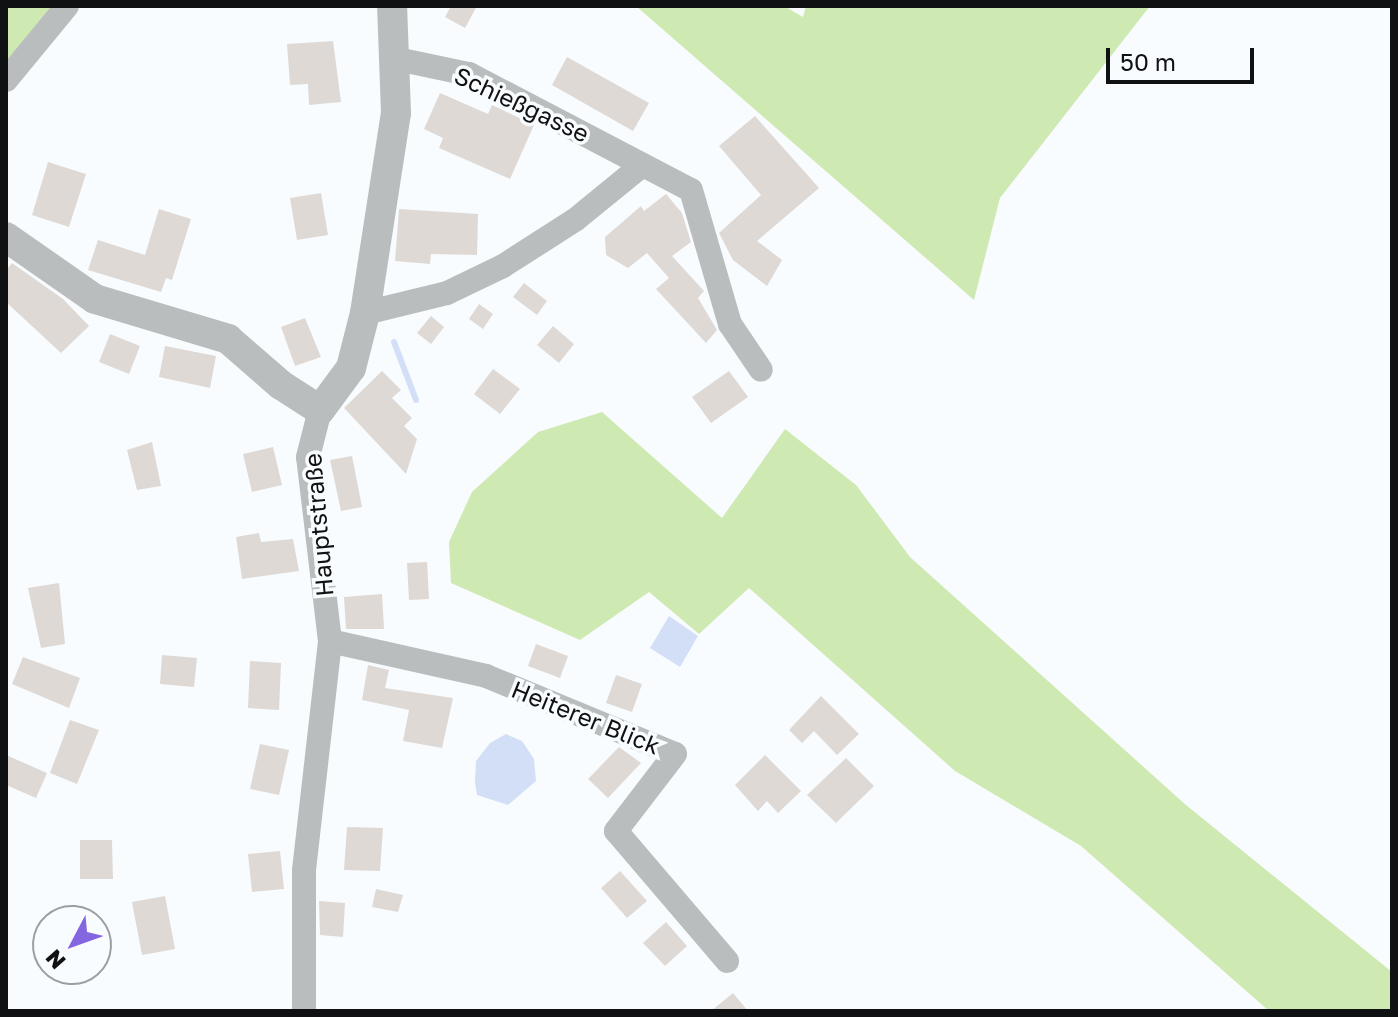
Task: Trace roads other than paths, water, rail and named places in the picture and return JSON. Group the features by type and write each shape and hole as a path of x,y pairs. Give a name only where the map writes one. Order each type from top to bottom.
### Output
{"street":[{"path":"6,80 67,6"},
{"name":"Hauptstraße","path":"304,1011 304,870 330,641 308,457 320,410 351,368 365,313 396,113 397,59 392,6"},
{"name":"Schießgasse","path":"397,59 469,74 612,146 640,167 691,190 730,324 761,370"},
{"path":"365,313 447,293 503,266 575,220 640,167"},
{"path":"6,237 95,299 228,339 281,385 320,410"},
{"name":"Heiterer Blick","path":"330,641 486,676 675,754 616,831 727,961"}],"water":[{"path":"669,616 698,636 680,667 650,648"},
{"path":"506,734 522,741 534,759 536,781 508,805 477,795 475,782 476,761 490,743"}],"waterway":[{"path":"394,342 416,400"}]}
